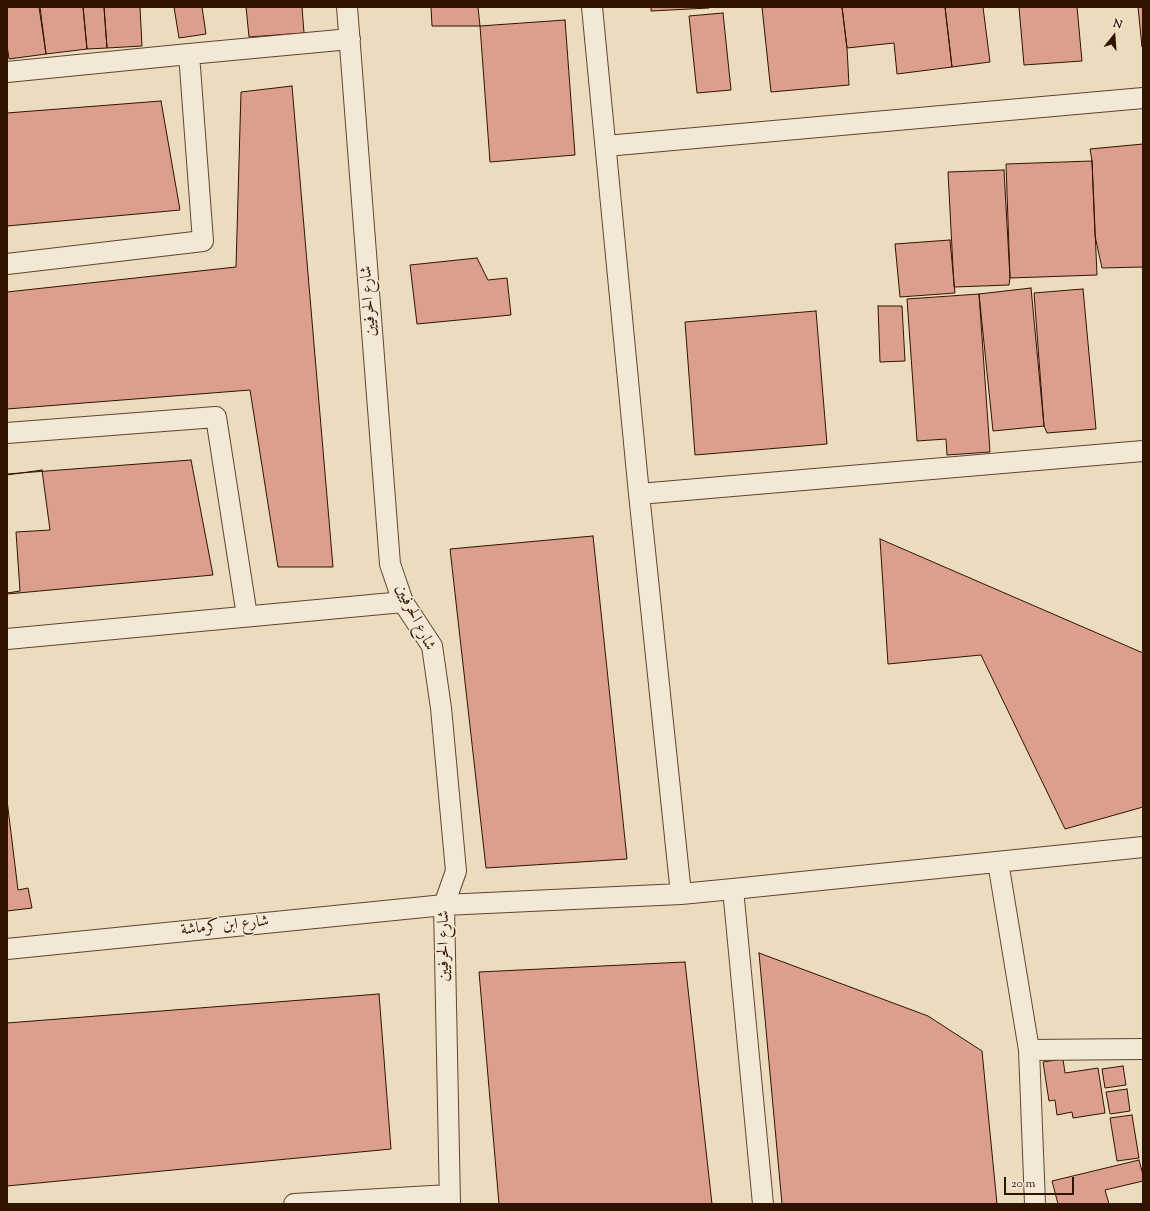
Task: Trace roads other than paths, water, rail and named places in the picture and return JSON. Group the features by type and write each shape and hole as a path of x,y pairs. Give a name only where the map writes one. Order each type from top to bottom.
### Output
{"street":[{"name":"شارع الحرفيين","path":"347,7 390,564 403,602 432,646 441,708 456,871 444,904 449,1199"},
{"path":"592,7 639,494 681,894"},
{"path":"7,72 350,39"},
{"path":"7,264 203,241 189,54"},
{"path":"606,146 1143,98"},
{"path":"7,433 216,417 247,616"},
{"path":"639,494 1143,451"},
{"path":"7,639 403,602"},
{"name":"شارع ابن كرماشة","path":"7,949 444,904 681,894 1143,847"},
{"path":"998,862 1029,1050 1035,1204"},
{"path":"733,889 763,1204"},
{"path":"1029,1050 1143,1049"},
{"path":"294,1204 449,1199"}]}
